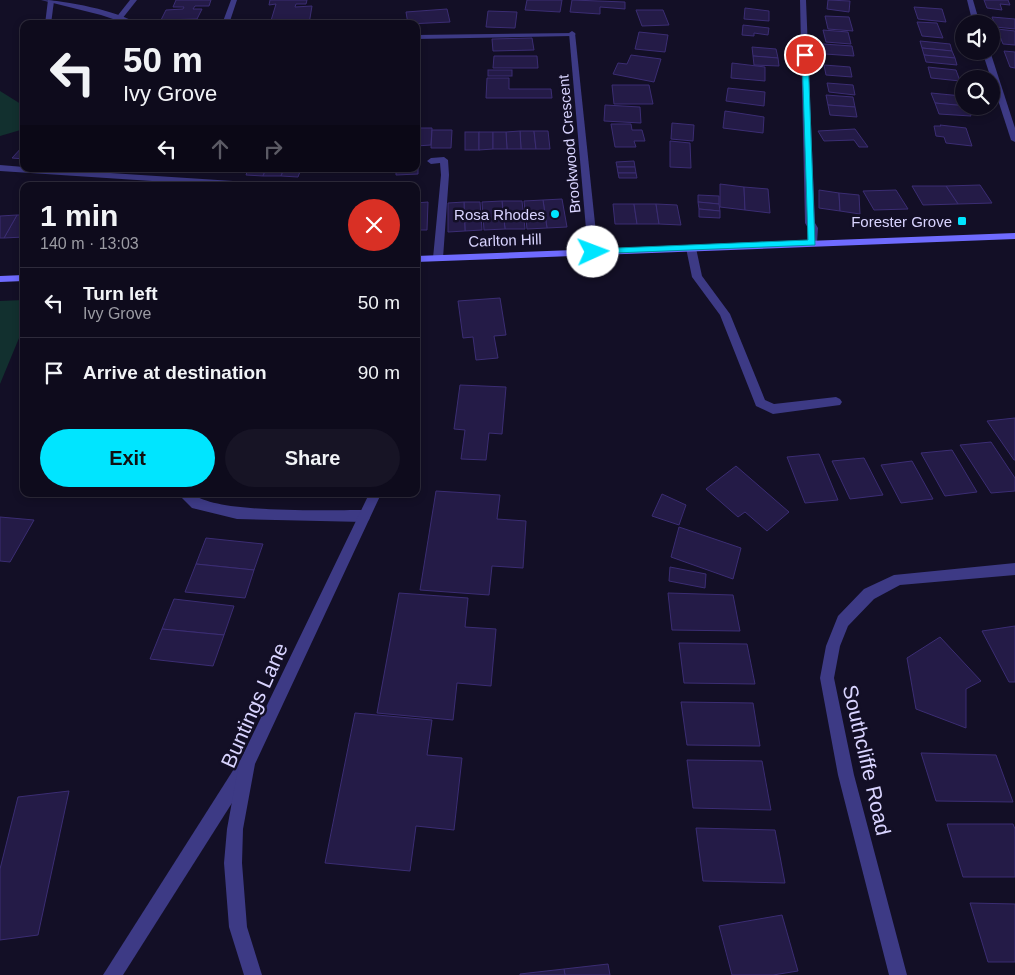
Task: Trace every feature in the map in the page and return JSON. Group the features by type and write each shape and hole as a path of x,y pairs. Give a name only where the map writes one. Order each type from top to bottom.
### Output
{"main road":[{"name":"Carlton Hill","path":"420,258 1015,236"},
{"path":"0,279 20,278"}],"street":[{"path":"117,20 134,0"},
{"path":"227,20 234,0"},
{"path":"803,0 810,223 813,228 812,243"},
{"path":"970,0 974,15"},
{"path":"48,20 47,1 103,13 114,20"},
{"name":"Brookwood Crescent","path":"420,37 572,34 593,252"},
{"path":"989,60 1015,140"},
{"path":"431,161 444,160 445,175 438,258"},
{"path":"0,168 20,169"},
{"path":"58,172 205,182"},
{"path":"691,248 697,277 725,314 760,403 773,409 836,402"},
{"path":"188,497 196,504 237,514 364,516"},
{"name":"Buntings Lane","path":"253,975 238,927 233,863 235,829 248,763 374,497"},
{"name":"Southcliffe Road","path":"898,975 842,756 827,678 833,646 844,621 870,594 899,578 1015,569"},
{"path":"112,975 248,763"}],"green space":[{"path":"0,91 20,104 20,130 0,136"},
{"path":"20,300 20,336 0,384 0,301"}],"building":[{"path":"176,0 211,0 209,6 195,6 193,9 202,9 197,19 161,20 166,10 183,9 184,7 173,7"},
{"path":"270,0 307,0 306,4 296,4 295,7 312,6 310,20 271,20 276,4 269,5"},
{"path":"527,0 562,0 560,12 525,10"},
{"path":"572,0 625,2 625,9 600,7 600,14 570,12"},
{"path":"828,0 850,1 849,12 827,9"},
{"path":"984,0 1008,0 1010,5 1000,4 1002,10 987,8"},
{"path":"914,7 942,9 946,22 918,19"},
{"path":"745,8 769,11 769,21 744,19"},
{"path":"447,9 450,22 420,23 420,20 407,20 406,12"},
{"path":"636,10 663,10 669,25 642,26"},
{"path":"488,11 517,12 515,28 486,27"},
{"path":"825,16 849,17 853,31 828,29"},
{"path":"1000,18 1015,19 1015,29 1000,27"},
{"path":"917,22 937,23 943,38 922,36"},
{"path":"743,25 769,28 768,35 754,33 754,36 742,35"},
{"path":"1000,29 1015,31 1015,45 1003,44"},
{"path":"823,30 848,32 851,44 826,42"},
{"path":"639,32 668,35 665,52 635,49"},
{"path":"532,38 534,50 493,51 492,39"},
{"path":"920,41 950,44 952,51 922,48"},
{"path":"823,44 852,46 854,56 825,54"},
{"path":"752,47 776,49 778,58 753,56"},
{"path":"922,48 952,51 955,58 924,55"},
{"path":"1004,51 1015,52 1015,68 1010,67"},
{"path":"631,55 661,59 654,82 613,74 618,63 627,64"},
{"path":"924,55 955,58 957,65 926,62"},
{"path":"494,56 537,56 538,68 493,68"},
{"path":"753,56 778,58 779,66 754,65"},
{"path":"732,63 765,67 765,81 731,78"},
{"path":"824,65 850,67 852,77 826,75"},
{"path":"928,67 956,70 955,80 931,78"},
{"path":"488,70 512,70 512,76 488,76"},
{"path":"487,78 509,78 509,89 551,89 552,98 486,98"},
{"path":"827,83 853,85 855,95 829,92"},
{"path":"612,85 649,85 653,104 614,104"},
{"path":"728,88 765,92 764,106 726,101"},
{"path":"931,93 955,95 955,105 935,103"},
{"path":"826,95 853,97 855,107 828,105"},
{"path":"935,103 955,105 955,115 939,114"},
{"path":"605,105 640,107 641,123 604,121"},
{"path":"828,105 855,107 857,117 830,115"},
{"path":"725,111 764,117 763,133 723,128"},
{"path":"672,123 694,125 693,141 671,139"},
{"path":"611,124 631,124 632,130 642,130 645,141 634,141 636,147 615,147"},
{"path":"934,126 966,128 972,146 946,143 944,137 936,136"},
{"path":"420,128 432,128 431,145 420,146"},
{"path":"855,129 868,147 859,147 854,140 824,141 818,131"},
{"path":"432,130 452,130 451,148 431,148"},
{"path":"520,131 534,131 536,149 521,149"},
{"path":"520,131 521,149 507,149 506,132"},
{"path":"534,131 548,131 550,149 536,149"},
{"path":"465,132 479,132 479,150 465,150"},
{"path":"479,132 493,132 493,149 479,150"},
{"path":"493,132 506,132 507,149 493,149"},
{"path":"670,141 690,143 691,168 670,167"},
{"path":"20,149 20,159 12,158"},
{"path":"634,161 635,167 617,167 616,162"},
{"path":"617,167 635,167 636,173 618,173"},
{"path":"247,172 265,172 263,176 246,175"},
{"path":"265,172 283,172 281,176 263,176"},
{"path":"283,172 300,172 298,177 281,176"},
{"path":"396,172 418,172 418,174 396,175"},
{"path":"618,173 636,173 637,178 619,178"},
{"path":"720,184 744,187 745,210 720,207"},
{"path":"980,185 992,203 958,204 946,186"},
{"path":"912,186 946,186 958,204 923,205"},
{"path":"744,187 768,189 770,213 745,210"},
{"path":"819,190 839,193 840,211 819,208"},
{"path":"896,190 908,209 874,210 863,191"},
{"path":"839,193 859,195 860,214 840,211"},
{"path":"698,195 719,196 719,204 698,202"},
{"name":"Rosa Rhodes","path":"562,199 567,227 547,228 543,200"},
{"path":"543,200 547,228 527,229 524,201"},
{"path":"502,201 522,201 525,229 505,229"},
{"path":"502,201 505,229 484,230 482,202"},
{"path":"428,202 427,230 420,230 420,203"},
{"path":"464,202 480,202 482,230 465,231"},
{"path":"464,202 465,231 448,232 448,203"},
{"path":"698,202 719,204 720,211 699,209"},
{"path":"613,204 634,204 637,224 615,224"},
{"path":"634,204 656,204 659,224 637,224"},
{"path":"656,204 677,205 681,225 659,224"},
{"path":"699,209 720,211 720,218 699,217"},
{"path":"17,215 20,215 20,237 4,238"},
{"path":"17,215 4,238 0,238 0,216"},
{"path":"500,298 506,335 494,336 498,358 476,360 473,337 463,338 458,301"},
{"path":"460,385 506,387 502,434 489,433 486,460 461,459 465,430 454,429"},
{"path":"1015,418 1015,460 1014,460 987,421"},
{"path":"991,442 1015,478 1015,491 991,493 960,445"},
{"path":"952,450 977,492 945,496 921,453"},
{"path":"819,454 838,500 805,503 787,457"},
{"path":"864,458 883,495 850,499 832,461"},
{"path":"912,461 933,499 901,503 881,465"},
{"path":"736,466 789,512 767,531 745,512 738,517 706,489"},
{"path":"436,491 500,495 497,519 526,521 523,568 492,566 489,595 420,590"},
{"path":"662,494 686,505 679,525 652,516"},
{"path":"0,517 34,520 10,562 0,561"},
{"path":"679,527 741,548 733,579 671,557"},
{"path":"206,538 263,544 254,570 196,564"},
{"path":"196,564 254,570 245,598 185,592"},
{"path":"670,567 706,574 705,588 669,581"},
{"path":"399,593 468,598 465,627 496,629 491,686 457,683 453,720 377,713"},
{"path":"668,593 733,595 740,631 672,630"},
{"path":"174,599 234,606 224,635 162,629"},
{"path":"1015,626 1015,682 1009,682 982,631"},
{"path":"162,629 224,635 213,666 150,659"},
{"path":"940,637 981,681 966,689 966,728 916,709 907,658"},
{"path":"679,643 747,644 755,684 684,683"},
{"path":"681,702 753,703 760,746 687,745"},
{"path":"355,713 432,720 427,755 462,758 454,830 416,826 410,871 325,863"},
{"path":"921,753 996,755 1013,802 936,801"},
{"path":"687,760 762,761 771,810 693,808"},
{"path":"69,791 38,935 0,940 0,869 18,797"},
{"path":"947,824 1013,824 1015,829 1015,877 963,877"},
{"path":"696,828 775,830 785,883 703,881"},
{"path":"970,903 1015,904 1015,962 988,962"},
{"path":"782,915 798,971 773,975 732,975 719,926"},
{"path":"608,964 610,975 565,975 564,969"},
{"path":"564,969 565,975 520,975 520,974"}],"place":[{"name":"Rosa Rhodes","path":"555,214"},
{"name":"Forester Grove","path":"962,221"}],"route":[{"path":"593,252 812,243 813,228 810,223 805,55"}]}
